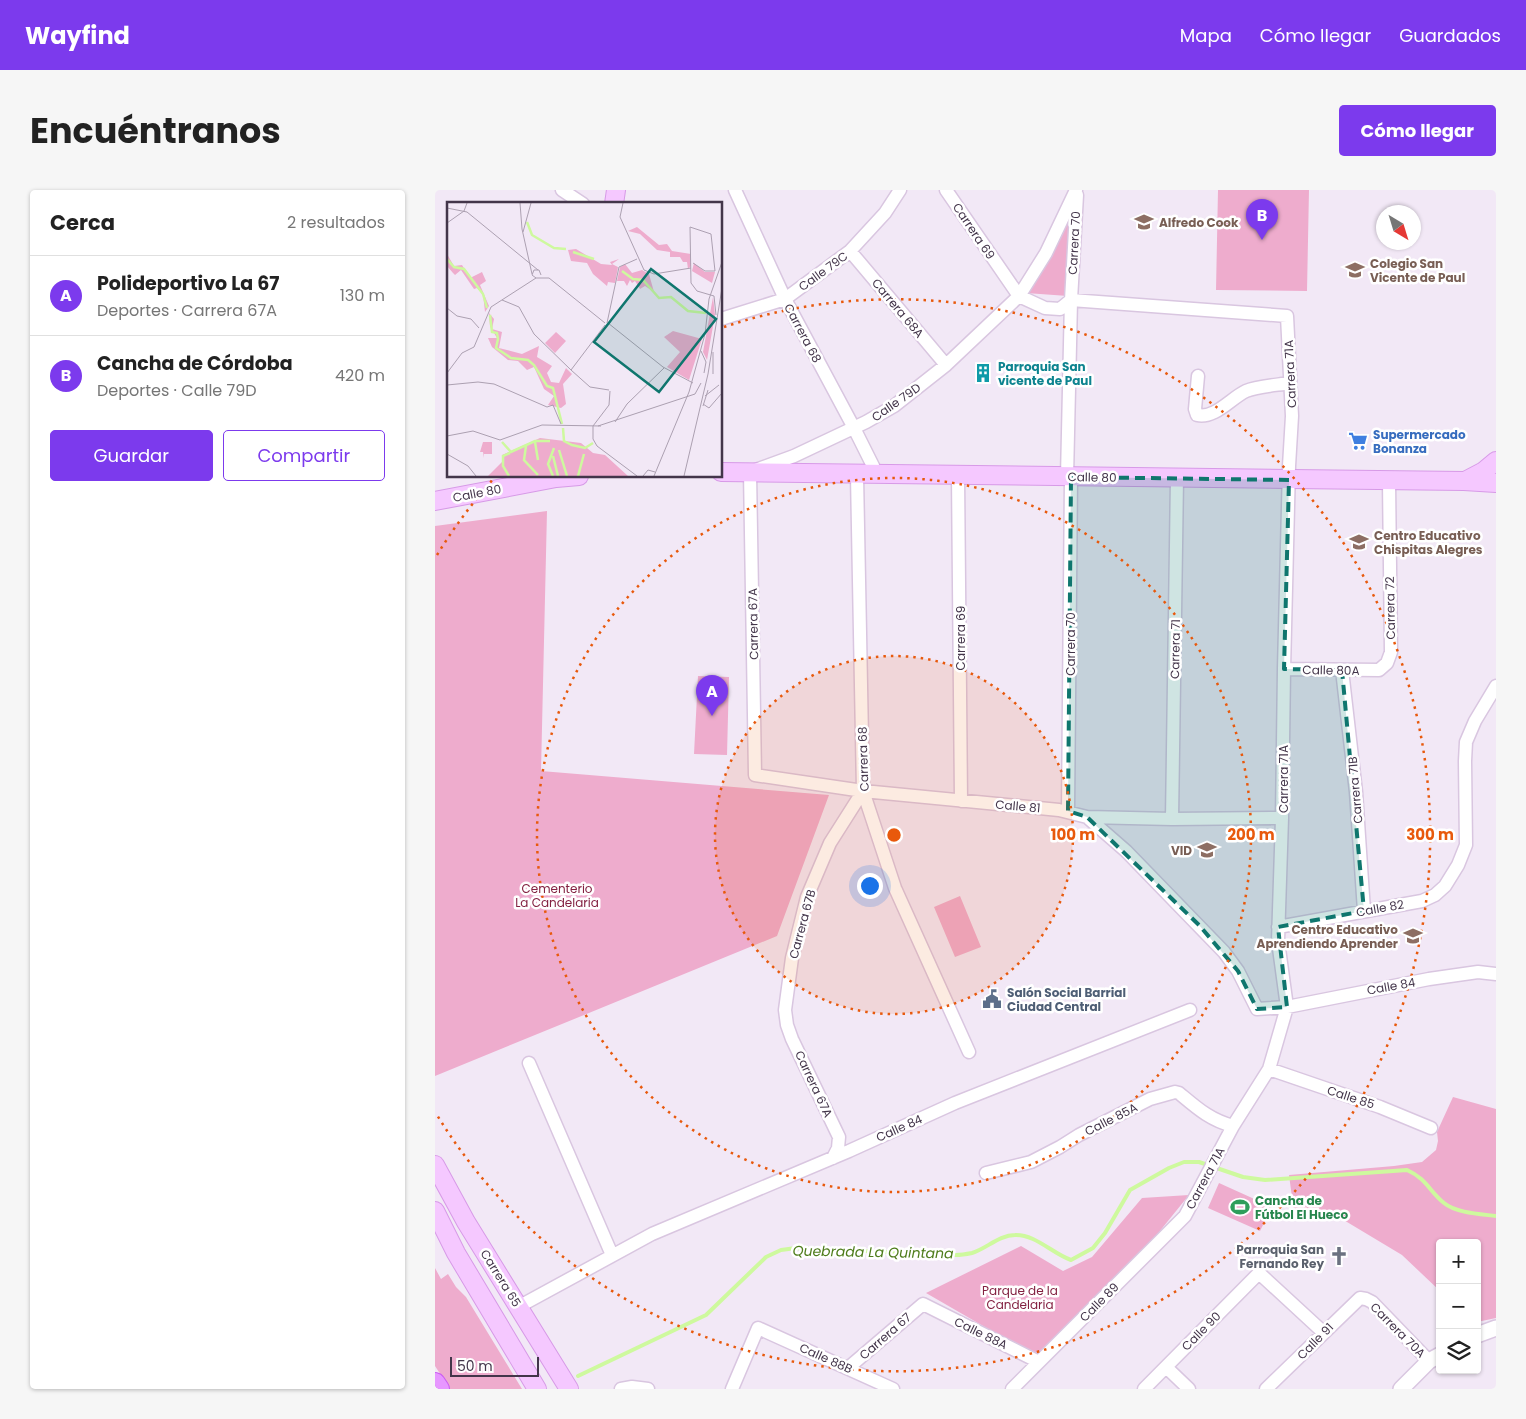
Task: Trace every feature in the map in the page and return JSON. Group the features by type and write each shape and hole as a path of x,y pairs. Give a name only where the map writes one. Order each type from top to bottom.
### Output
{"main road":[{"name":"Calle 80","path":"1464,481 1484,471 1496,461"},
{"name":"Calle 80","path":"723,472 1464,481 1496,484"},
{"name":"Calle 80","path":"435,501 556,478"},
{"name":"Carrera 65","path":"435,1165 466,1222 569,1389"},
{"name":"Carrera 65","path":"435,1211 469,1274 537,1389"},
{"path":"435,1383 439,1389"}],"street":[{"path":"562,190 580,202"},
{"name":"Carrera 68","path":"735,190 785,299 855,428 877,474"},
{"name":"Calle 79C","path":"723,318 785,299 851,251 885,213 901,190"},
{"name":"Carrera 69","path":"947,190 1019,296"},
{"name":"Calle 79D","path":"750,472 794,456 855,428 894,406 946,365 1019,296 1045,254 1077,190"},
{"name":"Carrera 70","path":"1069,812 1071,300 1077,190"},
{"name":"Carrera 68A","path":"851,251 946,365"},
{"path":"1019,296 1045,308 1060,309 1071,300"},
{"name":"Carrera 71A","path":"1071,300 1287,316 1292,416 1283,669 1282,818 1278,927 1278,941 1287,1007 1269,1069 1233,1126 1185,1216"},
{"path":"1198,376 1195,409 1197,415 1201,416 1218,410 1248,390 1290,383"},
{"name":"Carrera 67A","path":"750,472 755,775"},
{"name":"Carrera 68","path":"857,475 863,792 895,888 969,1052"},
{"name":"Carrera 69","path":"958,475 961,801"},
{"name":"Carrera 71","path":"1172,819 1177,478"},
{"name":"Carrera 72","path":"1379,670 1387,663 1391,652 1389,481"},
{"name":"Calle 80A","path":"1283,669 1379,670"},
{"name":"Carrera 71B","path":"1342,670 1356,792 1364,911"},
{"name":"Calle 82","path":"1278,927 1422,900 1435,895 1445,886 1458,865 1466,845 1466,742 1483,707 1496,686"},
{"name":"Calle 81","path":"755,775 863,792 1069,812 1087,817 1172,819 1282,818"},
{"name":"Carrera 67B","path":"785,1010 792,958 807,897 830,843 863,792"},
{"path":"1087,817 1126,852 1224,952 1238,971 1257,1009 1287,1007"},
{"name":"Calle 84","path":"1287,1007 1429,979 1478,972 1496,974"},
{"name":"Carrera 67A","path":"785,1010 787,1025 792,1039 839,1137 833,1158"},
{"name":"Calle 84","path":"518,1307 653,1234 833,1158 955,1103 1191,1010"},
{"path":"529,1063 612,1255"},
{"name":"Calle 85","path":"1269,1069 1380,1107 1431,1128"},
{"name":"Calle 85A","path":"987,1173 1031,1162 1149,1099 1175,1092 1179,1093 1207,1116 1233,1126"},
{"name":"Calle 89","path":"1012,1389 1185,1216"},
{"name":"Calle 90","path":"1144,1389 1259,1274 1323,1332"},
{"name":"Calle 91","path":"1266,1389 1360,1298 1367,1298"},
{"name":"Carrera 70A","path":"1367,1298 1399,1329 1434,1358"},
{"name":"Calle 88A","path":"923,1304 1039,1362"},
{"name":"Carrera 67","path":"848,1368 923,1304"},
{"name":"Calle 88B","path":"732,1389 758,1328 893,1389"},
{"path":"1481,1334 1496,1328"},
{"path":"1401,1389 1434,1358"},
{"path":"1166,1367 1189,1389"},
{"path":"629,1388 648,1389"}],"highlighted area":[{"path":"1071,477 1289,480 1284,669 1342,670 1364,911 1278,927 1287,1007 1257,1009 1238,971 1199,925 1087,817 1068,811"}],"green space":[{"path":"1218,190 1309,190 1307,291 1216,290"},
{"path":"1063,223 1071,224 1068,296 1026,293"},
{"name":"Cementerio La Candelaria","path":"547,511 541,771 829,795 777,936 435,1076 435,526"},
{"path":"698,676 729,677 727,755 694,754"},
{"path":"960,896 981,947 955,957 934,907"},
{"path":"1453,1097 1496,1109 1496,1318 1481,1321 1481,1239 1436,1239 1436,1287 1402,1255 1327,1210 1294,1212 1289,1175 1422,1162 1436,1150 1437,1132"},
{"name":"Cancha de Fútbol El Hueco","path":"1219,1183 1272,1207 1260,1231 1208,1208"},
{"name":"Parque de la Candelaria","path":"1189,1195 1155,1237 1039,1354 997,1334 926,1293 1021,1246 1063,1271 1092,1257 1142,1198"},
{"path":"435,1268 441,1279 448,1274 456,1287 466,1297 522,1389 450,1389 435,1366"}],"waterway":[{"name":"Quebrada La Quintana","path":"578,1376 706,1315 766,1257 781,1250 796,1248 960,1255 972,1253 1003,1237 1015,1235 1037,1241 1071,1260 1093,1248 1105,1233 1130,1190 1169,1168 1184,1162 1199,1162 1243,1177 1265,1180 1407,1170 1424,1181 1439,1199 1449,1206 1469,1213 1496,1216"}],"place":[{"name":"Alfredo Cook","path":"1144,222"},
{"name":"Cancha de Córdoba","path":"1262,240"},
{"name":"Colegio San Vicente de Paul","path":"1355,270"},
{"name":"Parroquia San vicente de Paul","path":"983,373"},
{"name":"Supermercado Bonanza","path":"1358,441"},
{"name":"Centro Educativo Chispitas Alegres","path":"1359,542"},
{"name":"Polideportivo La 67","path":"712,716"},
{"name":"VID","path":"1207,850"},
{"name":"Centro Educativo Aprendiendo Aprender","path":"1413,936"},
{"name":"Salón Social Barrial Ciudad Central","path":"992,999"},
{"name":"Cancha de Fútbol El Hueco","path":"1240,1207"},
{"name":"Parroquia San Fernando Rey","path":"1339,1256"}]}
